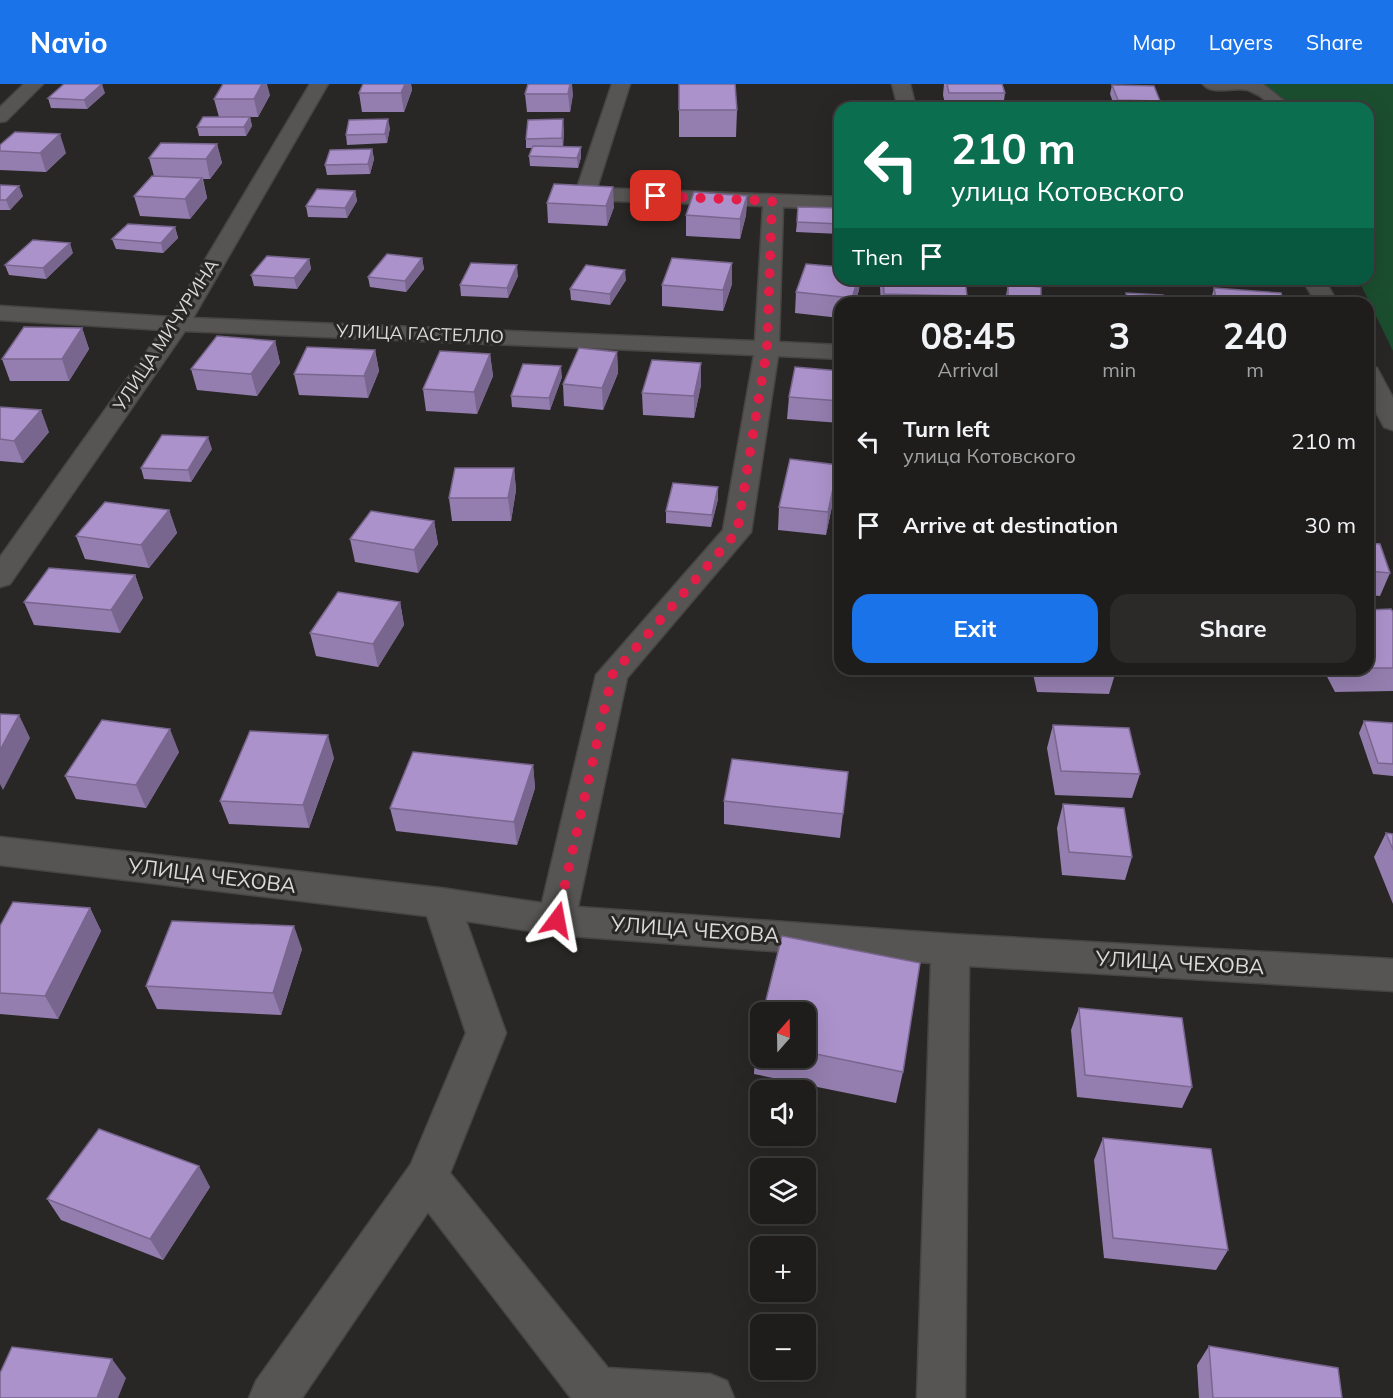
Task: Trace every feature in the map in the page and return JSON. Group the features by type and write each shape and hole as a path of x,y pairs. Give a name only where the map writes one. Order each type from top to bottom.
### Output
{"street":[{"path":"0,117 34,84"},
{"name":"УЛИЦА МИЧУРИНА","path":"0,578 178,324 319,84"},
{"path":"621,84 585,194 834,202"},
{"path":"901,84 906,102"},
{"path":"1212,84 1253,85 1276,102"},
{"path":"557,920 612,675 737,532 767,348 772,201"},
{"name":"УЛИЦА ГАСТЕЛЛО","path":"0,313 178,324 834,352"},
{"path":"1374,386 1393,422"},
{"name":"УЛИЦА ЧЕХОВА","path":"0,852 441,903 557,920 950,949 1393,975"},
{"path":"273,1398 427,1178 486,1033 441,903"},
{"path":"941,1398 950,949"},
{"path":"427,1178 596,1391 710,1398"}],"green space":[{"path":"1265,84 1393,84 1393,351 1374,312 1374,297 1367,297 1361,285 1374,285 1374,102 1274,102"}],"building":[{"path":"64,84 102,84 84,100 48,98"},
{"path":"223,84 262,84 254,99 214,99"},
{"path":"363,84 405,84 401,93 359,93"},
{"path":"528,84 570,84 568,94 525,94"},
{"path":"679,84 735,84 737,110 679,110"},
{"path":"947,84 1002,84 1005,93 949,93"},
{"path":"1112,85 1154,86 1160,101 1118,100"},
{"path":"203,117 250,117 244,127 197,127"},
{"path":"388,119 385,134 346,135 349,120"},
{"path":"563,119 562,138 526,139 528,120"},
{"path":"15,132 60,134 40,153 0,151 0,145"},
{"path":"161,143 217,144 206,159 149,158"},
{"path":"533,146 581,147 577,158 529,156"},
{"path":"372,149 368,164 325,165 330,150"},
{"path":"152,176 202,178 185,199 134,196"},
{"path":"554,184 613,187 606,206 547,203"},
{"path":"0,185 19,186 6,200 0,200"},
{"path":"317,189 355,191 345,208 306,206"},
{"path":"694,192 747,196 740,219 686,215"},
{"path":"798,207 834,208 834,224 797,222"},
{"path":"128,224 175,227 161,243 112,239"},
{"path":"33,240 70,243 43,268 5,265"},
{"path":"387,254 422,258 405,281 368,277"},
{"path":"267,256 309,259 294,278 251,275"},
{"path":"672,258 732,263 723,290 662,285"},
{"path":"471,263 517,265 507,288 460,285"},
{"path":"806,264 834,266 834,285 856,285 852,297 796,292"},
{"path":"586,265 625,270 610,294 570,289"},
{"path":"883,285 966,285 967,296 884,294"},
{"path":"1008,285 1041,287 1041,297 1008,297"},
{"path":"1214,288 1281,293 1282,297 1216,297"},
{"path":"1126,293 1163,295 1164,297 1127,297"},
{"path":"24,327 82,328 62,359 2,359"},
{"path":"217,336 275,341 251,374 191,369"},
{"path":"307,347 375,350 364,376 294,374"},
{"path":"579,348 617,352 602,388 563,384"},
{"path":"440,351 490,354 474,392 423,389"},
{"path":"652,360 701,363 694,396 642,393"},
{"path":"523,364 561,366 549,398 511,396"},
{"path":"795,367 834,370 834,401 789,397"},
{"path":"0,407 41,410 14,441 0,439"},
{"path":"162,435 208,437 188,470 141,468"},
{"path":"790,459 834,464 834,484 828,512 779,507"},
{"path":"455,468 514,468 508,498 449,498"},
{"path":"673,483 718,487 712,515 666,511"},
{"path":"105,502 169,510 141,545 76,536"},
{"path":"371,511 434,521 414,550 350,539"},
{"path":"1374,544 1380,544 1390,573 1374,572"},
{"path":"49,568 135,575 111,610 24,602"},
{"path":"338,592 400,602 373,644 310,633"},
{"path":"1391,609 1393,612 1393,668 1374,668 1374,610"},
{"path":"0,714 19,715 0,750"},
{"path":"102,720 170,729 136,785 65,776"},
{"path":"1364,721 1393,723 1393,764 1378,763"},
{"path":"1053,725 1129,728 1140,774 1061,771"},
{"path":"250,731 328,735 303,805 220,801"},
{"path":"413,752 533,765 514,822 390,808"},
{"path":"732,759 848,772 843,814 724,801"},
{"path":"1063,804 1124,808 1132,857 1069,852"},
{"path":"1386,833 1393,834 1393,850"},
{"path":"13,902 90,908 45,996 0,993 0,926"},
{"path":"172,921 294,926 273,993 146,986"},
{"path":"782,936 920,963 903,1072 816,1054 816,1002 766,1002"},
{"path":"1079,1008 1182,1018 1192,1087 1085,1075"},
{"path":"99,1129 199,1166 150,1239 47,1199"},
{"path":"1103,1138 1211,1149 1228,1250 1113,1238"},
{"path":"1209,1346 1338,1368 1342,1398 1213,1398"},
{"path":"12,1347 112,1359 97,1398 0,1398 0,1373"}],"route":[{"path":"557,920 612,675 737,532 767,348 772,201 656,196"}]}
